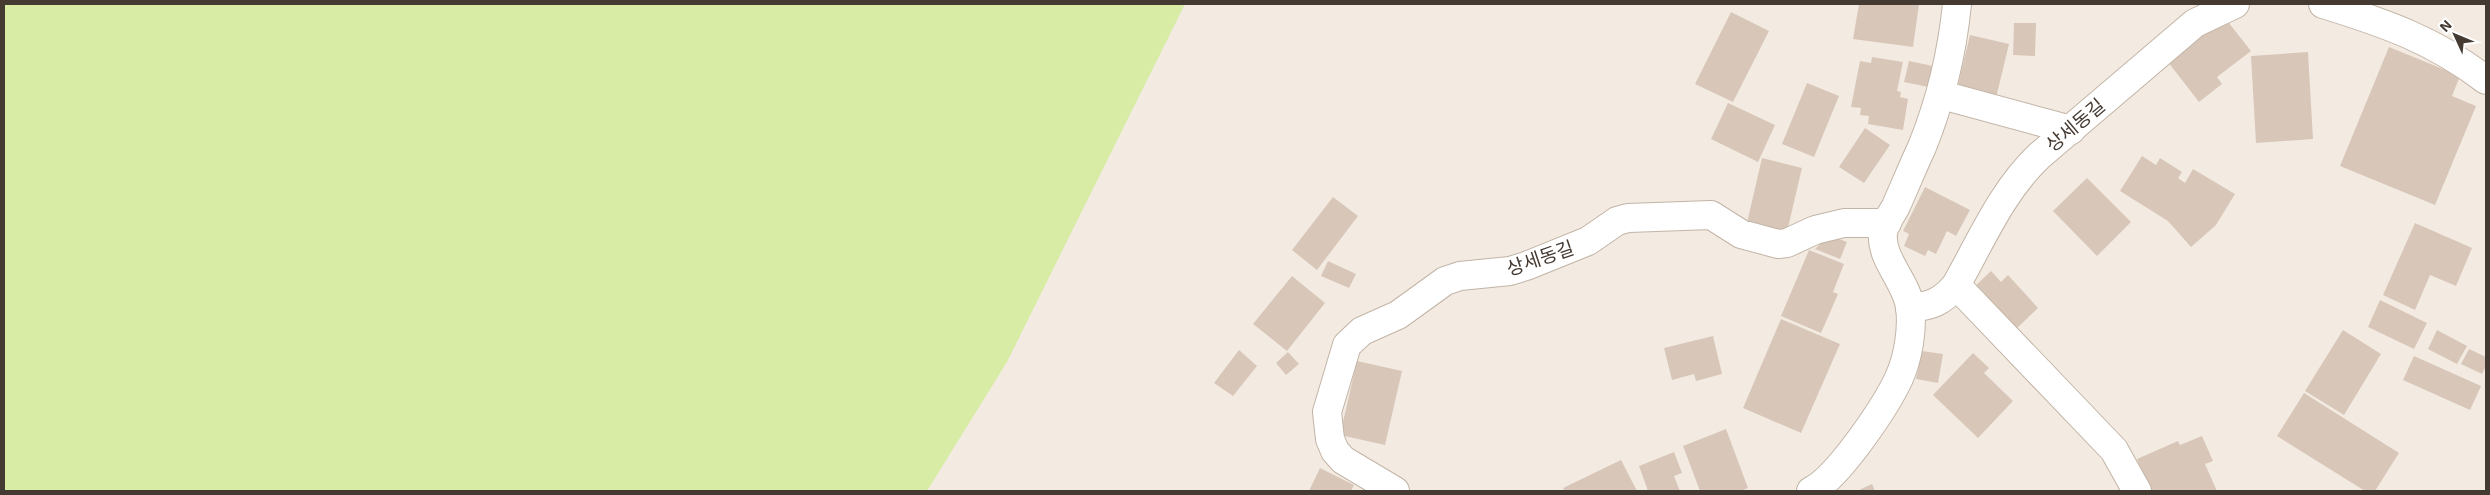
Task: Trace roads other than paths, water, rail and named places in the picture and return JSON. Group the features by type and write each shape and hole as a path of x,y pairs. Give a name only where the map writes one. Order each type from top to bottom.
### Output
{"lane":[{"path":"1811,491 1827,479 1839,466 1878,414 1899,378 1910,333 1910,308 1908,296 1885,248 1883,232 1922,146 1942,95 1957,4"},
{"name":"상세동길","path":"1910,308 1938,303 1956,285 2007,196 2025,170 2195,23 2235,4"},
{"path":"2323,4 2408,33 2457,59 2486,80"},
{"path":"1942,95 2071,130"},
{"name":"상세동길","path":"1394,491 1352,466 1335,451 1330,439 1327,412 1347,345 1362,331 1398,315 1445,281 1460,276 1510,270 1526,266 1588,241 1617,221 1628,218 1711,215 1741,234 1778,244 1787,244 1815,230 1844,223 1887,223"},
{"path":"1956,285 2114,450 2137,491"}]}
